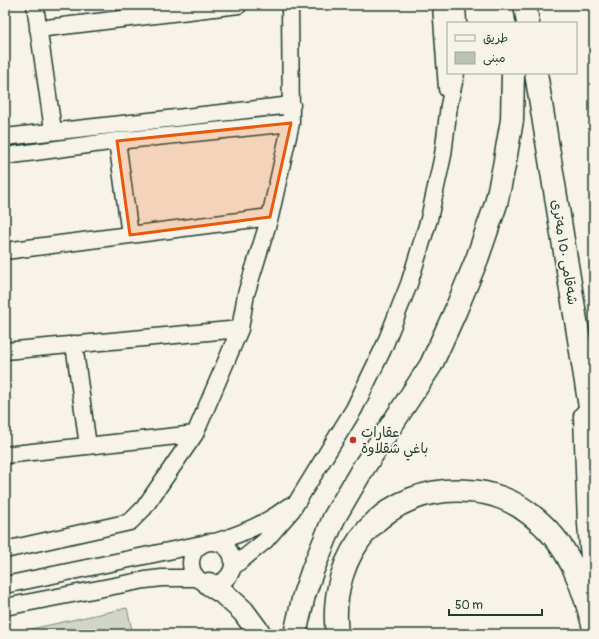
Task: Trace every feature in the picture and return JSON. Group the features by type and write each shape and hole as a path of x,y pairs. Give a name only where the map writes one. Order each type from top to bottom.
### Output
{"highway":[{"path":"513,5 513,22"},
{"path":"525,5 528,22"},
{"path":"295,634 304,595 313,568 334,518 362,470 431,365 477,259 496,204 504,166 512,120 513,74"},
{"name":"شەقامی ١٥٠ مەتری","path":"536,74 594,432"},
{"path":"578,327 585,426 589,524 594,580"},
{"path":"337,634 337,591 341,574 356,543 380,518 402,503 428,493 454,490 481,492 507,500 530,513 550,532 560,544 577,573 583,588 594,628"},
{"path":"203,581 223,593 243,611 260,634"}],"street":[{"path":"35,5 53,130"},
{"path":"38,29 195,8 239,5"},
{"path":"5,550 130,522 144,508 195,434 240,329 246,294 270,216 291,123 290,5"},
{"path":"441,5 449,105"},
{"path":"457,5 458,22"},
{"path":"233,567 250,555 270,536 292,510 354,409 384,347 409,284 429,219 444,155 449,105 456,74"},
{"path":"5,137 53,130 292,105"},
{"path":"5,156 117,141 291,123"},
{"path":"117,141 130,235"},
{"path":"5,251 270,216"},
{"path":"5,351 240,329"},
{"path":"74,344 88,446"},
{"path":"5,455 195,434"},
{"path":"5,585 208,543 243,533 269,520 293,503 303,493"},
{"path":"5,607 145,580 180,577 216,584 227,578 231,573 234,560 227,548 221,544 208,543 194,552 192,557 192,568 203,581"}],"highlighted area":[{"path":"291,123 270,217 130,235 117,141"}],"shaded area":[{"path":"127,608 133,634 8,634"}],"building":[{"path":"18,631 18,634 5,634"}],"place":[{"name":"عقارات باغي شقلاوة","path":"353,440"}]}
